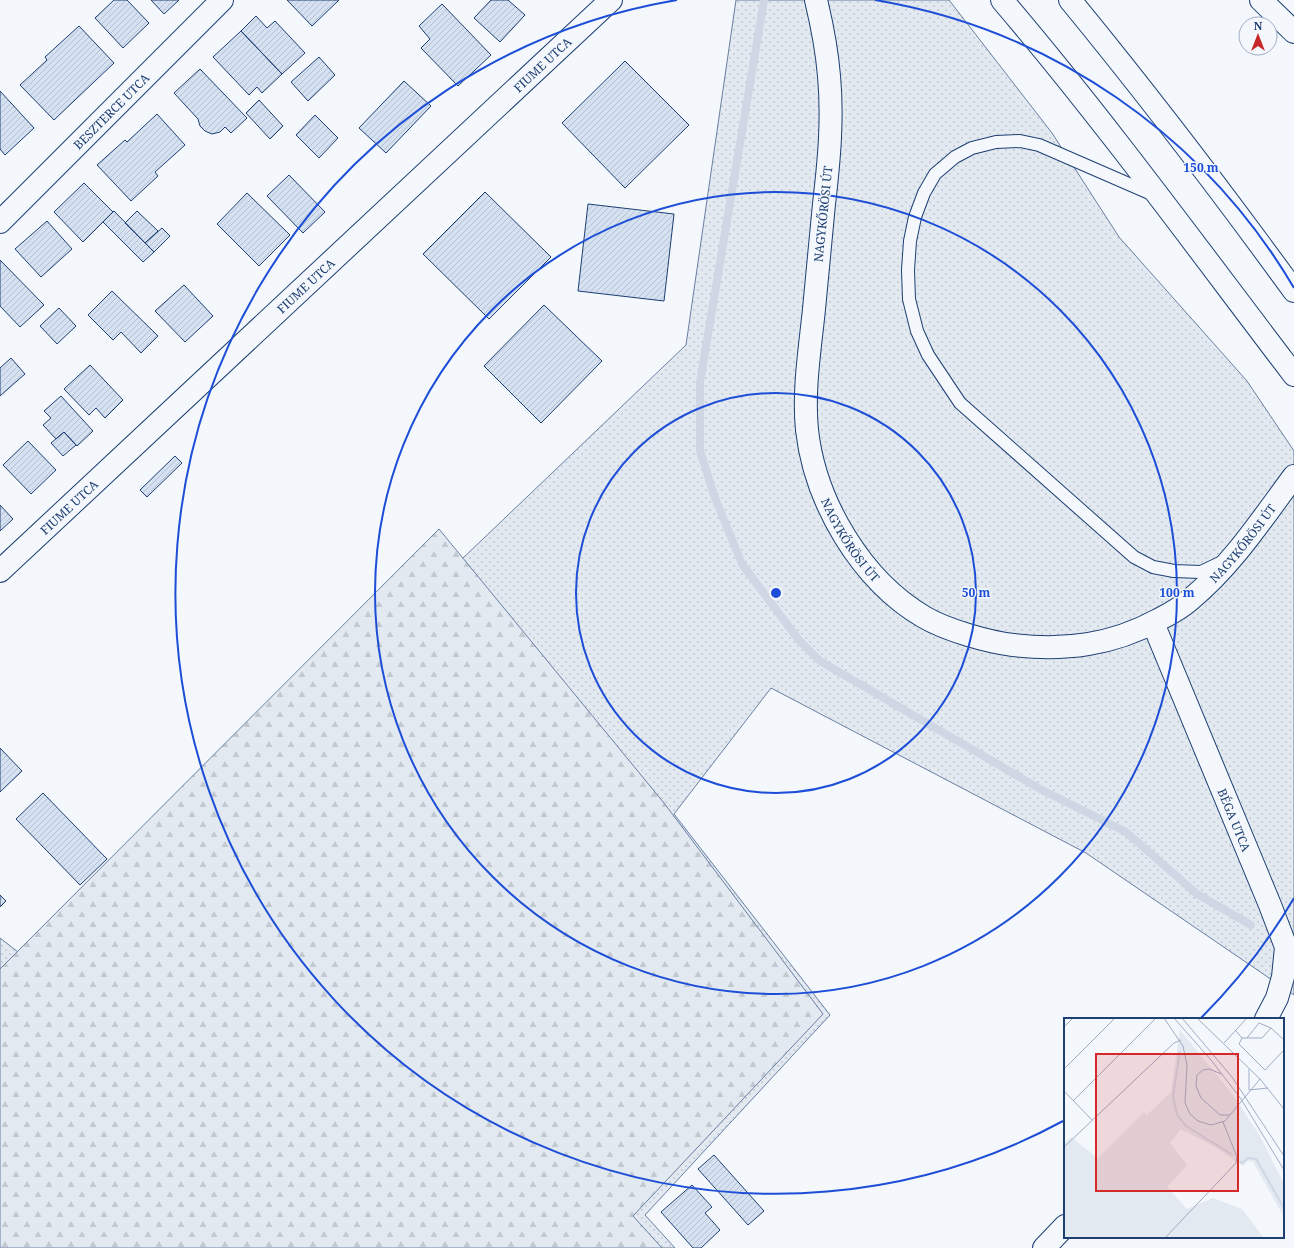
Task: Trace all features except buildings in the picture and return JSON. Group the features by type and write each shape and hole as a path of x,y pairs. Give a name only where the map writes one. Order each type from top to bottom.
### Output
{"main road":[{"name":"BESZTERCE UTCA","path":"0,222 222,0"},
{"name":"FIUME UTCA","path":"0,570 611,0"},
{"name":"NAGYKŐRÖSI ÚT","path":"816,0 829,74 831,104 830,148 806,386 807,427 813,464 827,502 835,518 855,553 865,566 893,595 926,618 988,640 1049,648 1070,647 1112,640 1153,623 1176,610 1191,599 1232,558 1294,476"},
{"path":"1002,0 1050,56 1162,199 1294,375"},
{"path":"1070,0 1122,63 1238,213 1294,291"},
{"path":"1261,0 1294,32"},
{"name":"BÉGA UTCA","path":"1153,623 1286,946 1283,977 1277,998 1267,1018"},
{"path":"1044,1248 1064,1227"}],"lane":[{"path":"1162,199 1039,145 1020,141 996,142 972,148 955,157 935,174 924,193 914,217 910,241 908,270 909,299 917,331 928,355 960,403 1134,557 1153,567 1174,571 1201,572 1232,558"}],"green space":[{"path":"736,0 949,0 1052,133 1119,237 1247,381 1294,451 1294,995 1086,853 771,688 674,814 830,1015 645,1215 675,1248 0,1248 0,938 36,966 686,345"},
{"path":"439,529 664,803 823,1014 633,1216 662,1248 0,1248 0,969"}],"waterway":[{"path":"764,0 700,382 700,451 715,498 742,564 798,639 820,661 1042,790 1126,832 1197,894 1251,925"}]}
